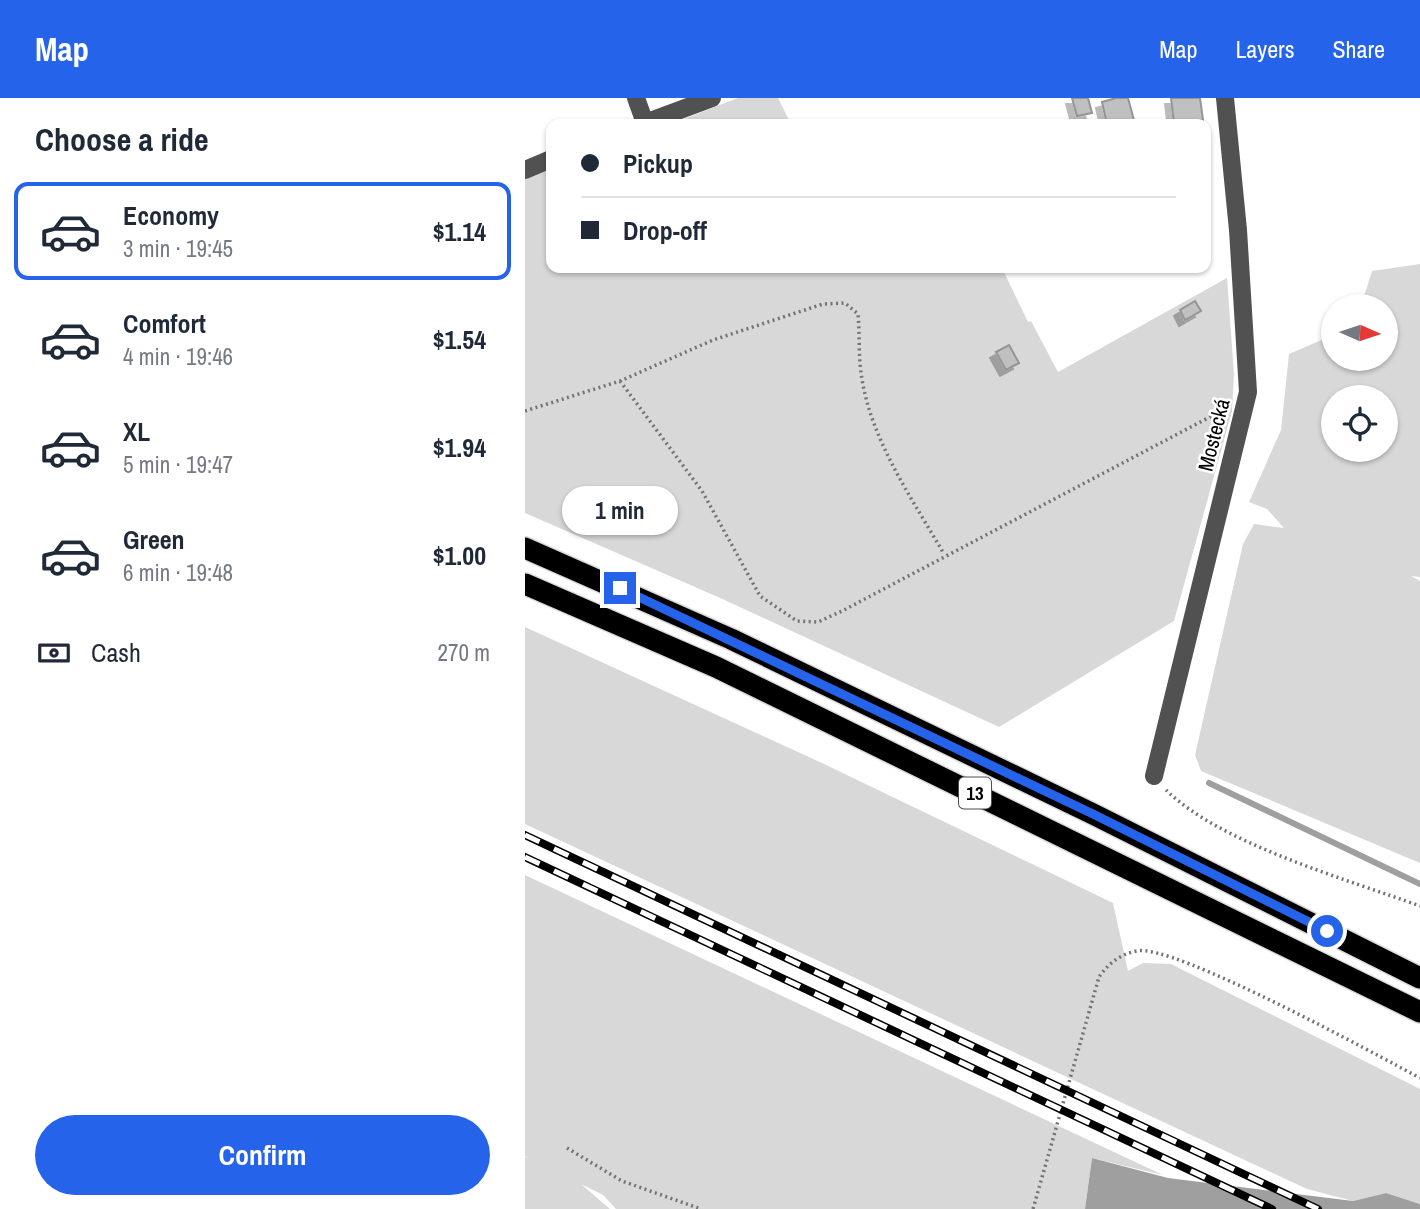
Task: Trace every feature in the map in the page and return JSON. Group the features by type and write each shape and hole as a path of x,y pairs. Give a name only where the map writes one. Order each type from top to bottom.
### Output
{"highway":[{"name":"13","path":"525,548 731,639 1093,814 1420,978"},
{"name":"13","path":"525,584 716,667 1420,1012"}],"street":[{"path":"636,98 642,119"},
{"path":"654,119 712,98"},
{"name":"Mostecká","path":"1154,776 1248,392 1238,230 1225,98"},
{"path":"525,170 546,161"}],"path":[{"path":"525,411 620,382 713,340 832,302 852,306 859,314 862,379 874,418 890,459 944,555"},
{"path":"620,382 702,491 760,596 797,621 818,622 1160,445 1223,410 1248,392"},
{"path":"1154,776 1182,806 1215,824 1280,855 1420,906"},
{"path":"1033,1209 1099,977 1109,962 1139,950 1174,959 1233,982 1420,1078"},
{"path":"567,1148 622,1181 701,1209"}],"shaded area":[{"path":"738,98 778,98 788,119 684,119"},
{"path":"546,170 546,273 1004,273 1028,322 1031,321 1058,372 1227,278 1234,374 1232,411 1174,621 999,727 718,597 525,513 525,177"},
{"path":"1420,264 1420,577 1411,576 1420,581 1420,863 1201,771 1195,755 1243,544 1254,524 1284,528 1267,509 1249,502 1281,430 1289,354 1321,340 1321,371 1398,371 1398,294 1365,294 1372,271"},
{"path":"525,627 824,764 1113,903 1128,971 1143,963 1171,964 1420,1089 1420,1204 1386,1193 1353,1201 1307,1189 525,824"},
{"path":"525,875 1163,1175 1092,1158 1085,1209 616,1209 603,1195 581,1184 610,1209 525,1209 525,1157 528,1158 525,1156"},
{"path":"1092,1158 1168,1178 1353,1201 1386,1193 1420,1204 1420,1209 1085,1209"}],"building":[{"path":"1072,98 1088,98 1092,113 1077,116"},
{"path":"1128,98 1134,119 1106,119 1102,102"},
{"path":"1171,98 1200,98 1203,119 1174,119"},
{"path":"1195,301 1201,311 1185,320 1180,310"},
{"path":"1009,345 1019,363 1006,370 996,352"}],"waterway":[{"path":"1209,783 1420,884"}],"railway":[{"path":"525,835 1318,1209"},
{"path":"525,857 1272,1209"}],"route":[{"path":"620,588 1093,814 1327,931"}]}
